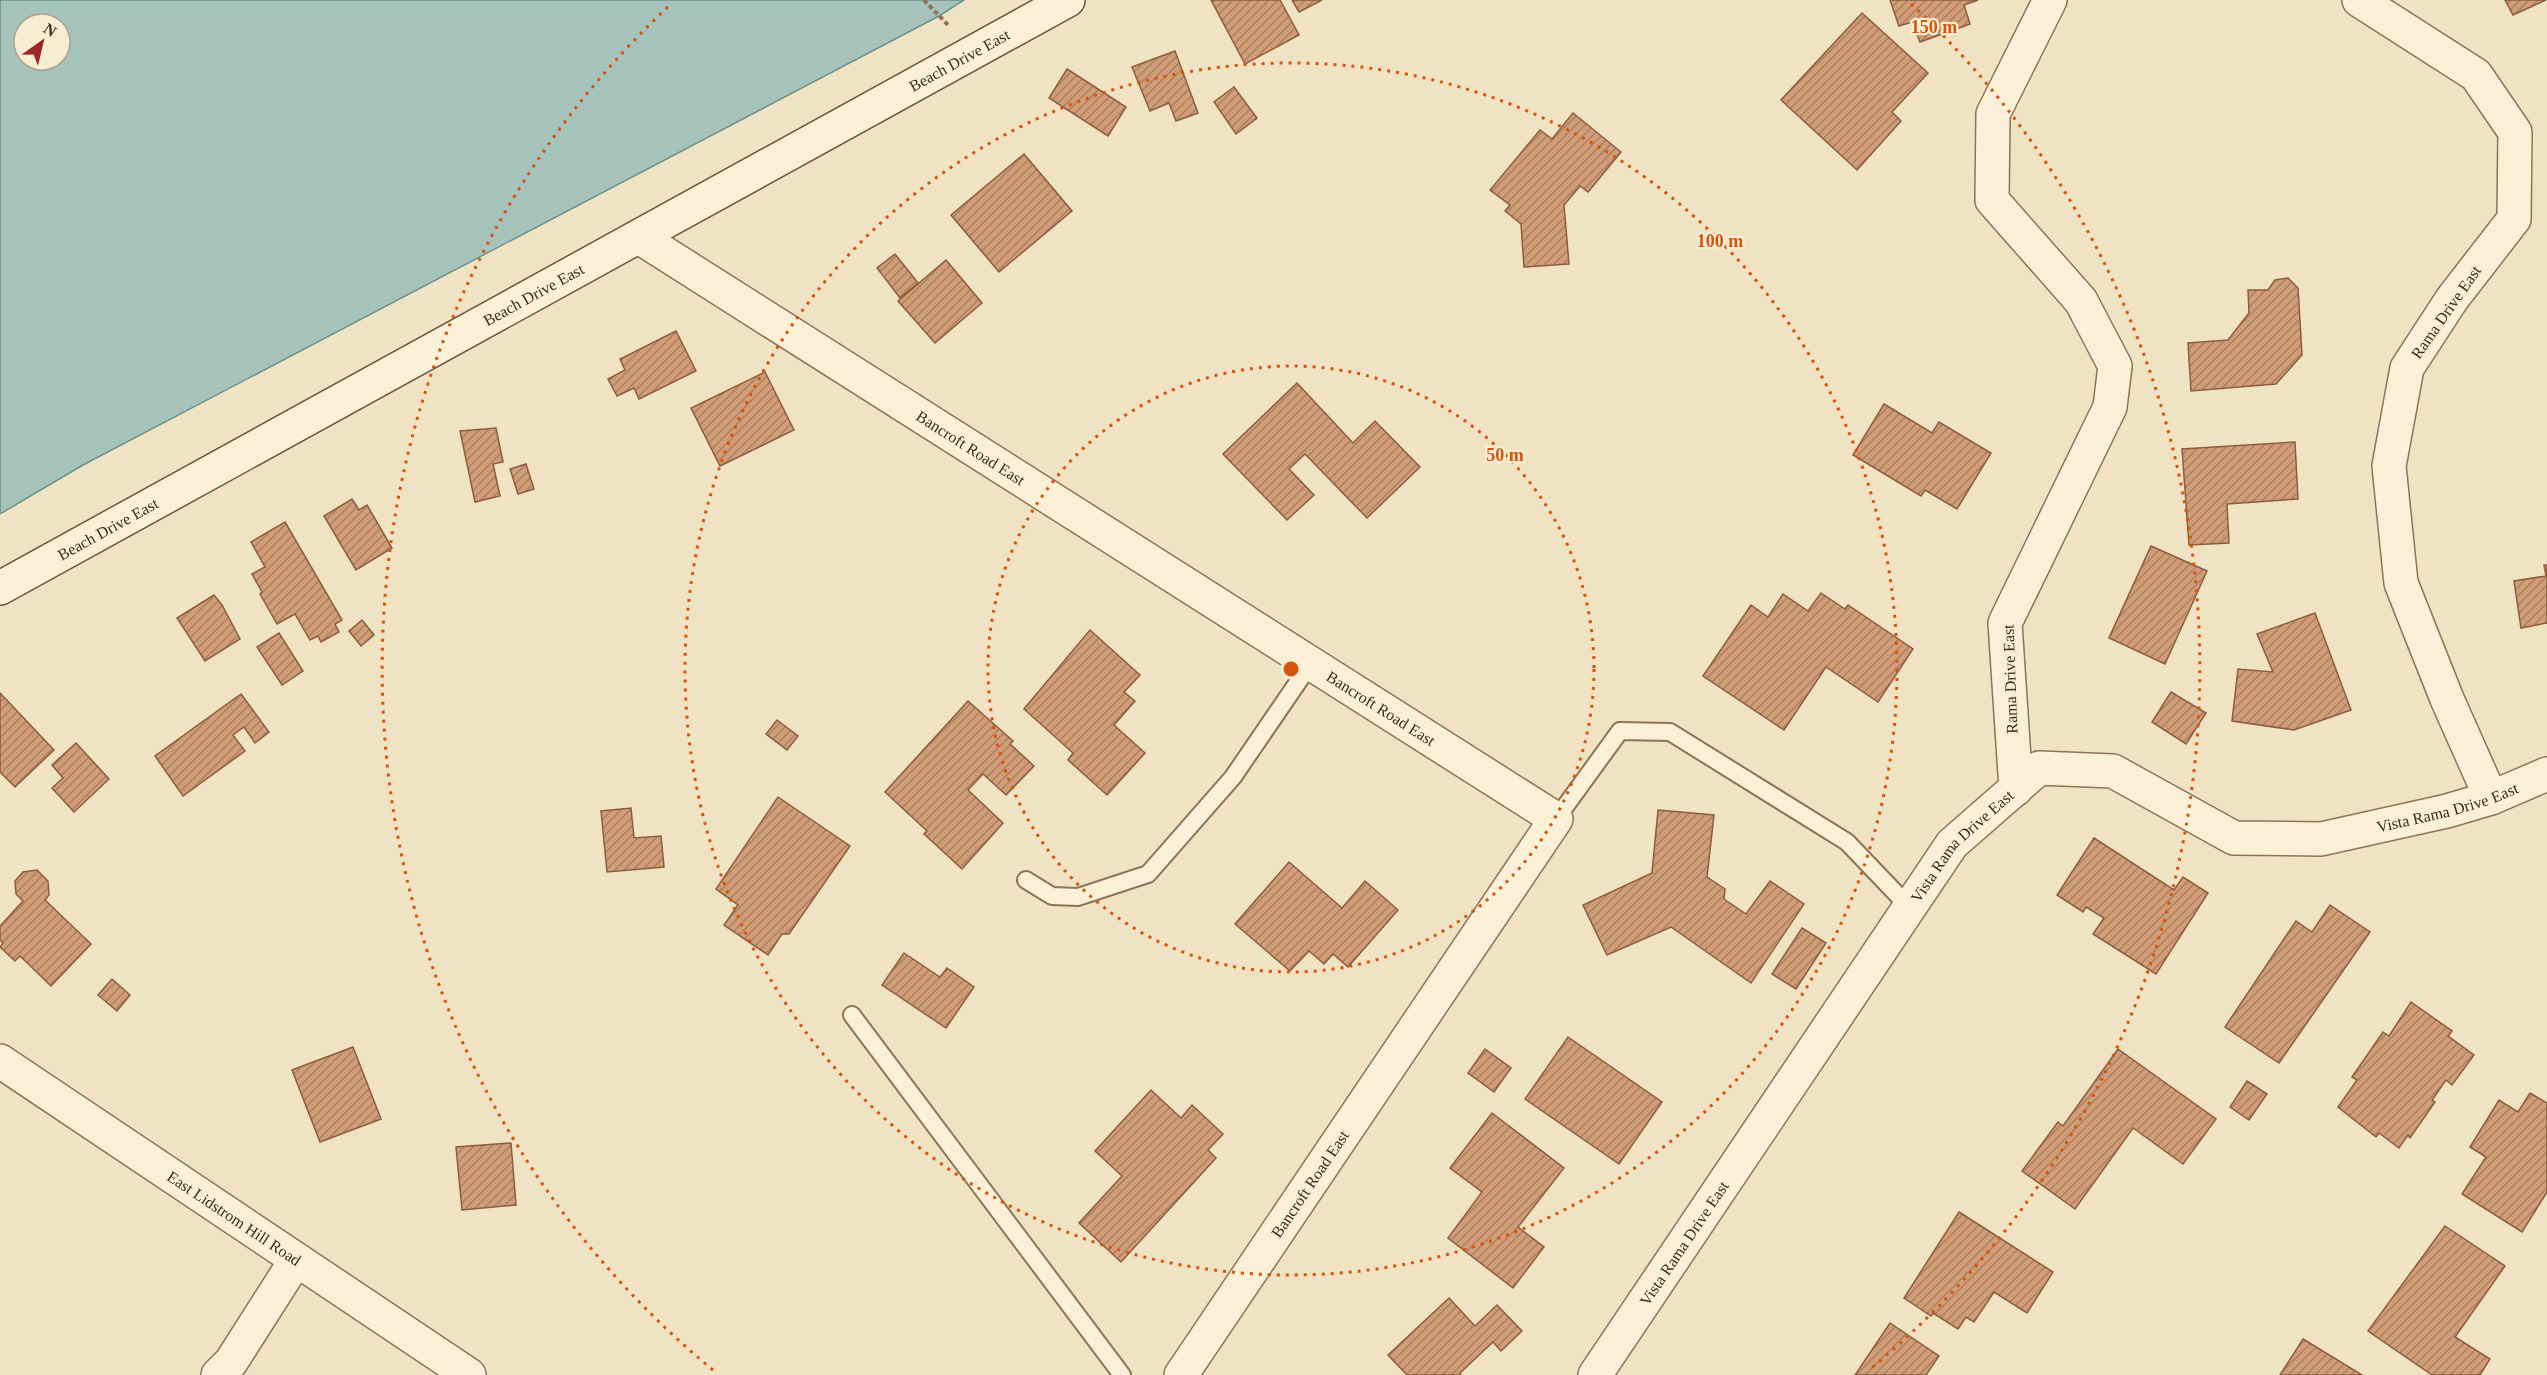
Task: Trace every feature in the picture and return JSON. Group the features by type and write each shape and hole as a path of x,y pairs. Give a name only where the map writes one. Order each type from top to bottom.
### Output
{"street":[{"name":"Beach Drive East","path":"0,588 1068,0"},
{"name":"Rama Drive East","path":"2016,789 2005,623 2110,407 2115,366 2080,301 1992,200 1993,114 2050,0"},
{"name":"Rama Drive East","path":"2360,0 2476,75 2515,132 2514,219 2452,299 2407,368 2389,466 2401,583 2446,699 2491,798"},
{"name":"Bancroft Road East","path":"639,237 1556,819 1180,1375"},
{"name":"Vista Rama Drive East","path":"1595,1375 1952,844 2039,768 2113,771 2234,838 2321,839 2447,811 2491,798 2547,774"},
{"name":"East Lidstrom Hill Road","path":"0,1061 470,1375"},
{"path":"218,1375 231,1362 296,1260"}],"lane":[{"path":"1026,880 1052,896 1078,897 1148,874 1233,777 1311,663"},
{"path":"1556,819 1620,731 1670,732 1846,842 1909,907"},
{"path":"852,1015 1122,1375"}],"path":[{"path":"924,0 954,32"}],"water":[{"path":"0,0 964,0 939,16 83,465 0,514"}],"building":[{"path":"1211,0 1280,0 1299,35 1245,64"},
{"path":"1292,0 1322,0 1299,12"},
{"path":"1890,0 1978,0 1964,5 1970,24 1920,42 1912,22 1899,26"},
{"path":"2505,0 2546,0 2513,15"},
{"path":"1862,13 1928,73 1892,112 1901,121 1857,170 1781,100"},
{"path":"1175,51 1198,113 1176,121 1169,103 1150,111 1132,67"},
{"path":"1067,69 1126,107 1108,136 1049,98"},
{"path":"1234,87 1257,118 1236,134 1214,102"},
{"path":"1573,113 1621,152 1588,192 1580,186 1564,205 1569,264 1524,267 1521,224 1505,211 1510,205 1490,190 1540,130 1552,139"},
{"path":"1024,154 1072,211 999,272 951,215"},
{"path":"895,254 918,283 900,298 877,268"},
{"path":"946,260 982,303 935,343 898,301"},
{"path":"2288,278 2298,288 2302,355 2276,384 2191,391 2188,343 2228,340 2249,313 2248,290 2268,290 2275,280"},
{"path":"676,331 696,371 639,399 634,388 617,396 608,379 625,370 620,359"},
{"path":"765,372 794,430 720,466 691,408"},
{"path":"1297,383 1353,443 1375,421 1420,467 1367,518 1305,454 1289,469 1314,495 1287,520 1223,454"},
{"path":"1884,404 1932,433 1939,422 1991,453 1957,509 1925,490 1921,496 1853,455"},
{"path":"496,428 503,462 493,464 500,496 475,502 460,431"},
{"path":"2295,442 2298,499 2227,504 2229,543 2189,545 2182,449"},
{"path":"526,464 534,489 518,494 510,469"},
{"path":"352,499 359,510 367,505 392,548 356,570 324,516"},
{"path":"285,522 342,620 335,624 339,632 321,642 318,636 310,640 295,614 277,624 252,574 265,567 251,542"},
{"path":"2151,546 2207,571 2165,664 2109,638"},
{"path":"2544,565 2547,565 2547,623 2521,628 2514,581 2546,576"},
{"path":"1821,593 1845,609 1848,605 1913,649 1878,702 1826,667 1784,730 1703,676 1751,605 1768,617 1783,594 1808,611"},
{"path":"214,595 222,605 240,639 205,661 177,618"},
{"path":"2315,613 2351,710 2294,730 2232,721 2238,669 2273,672 2257,634"},
{"path":"362,620 374,635 361,646 349,631"},
{"path":"1090,630 1140,675 1124,692 1135,701 1114,725 1145,753 1107,795 1068,760 1073,753 1024,709"},
{"path":"279,633 303,671 282,685 257,647"},
{"path":"2171,692 2206,713 2186,744 2152,722"},
{"path":"0,693 54,750 15,787 0,772"},
{"path":"241,694 269,732 255,743 244,727 233,735 245,751 183,796 155,756"},
{"path":"968,701 1013,741 1010,744 1034,766 1006,795 983,774 968,790 1003,823 962,869 924,834 927,831 885,792"},
{"path":"777,720 798,736 787,750 766,734"},
{"path":"76,743 109,779 74,812 52,788 63,778 52,765"},
{"path":"778,797 850,846 789,934 782,934 768,955 724,925 738,905 716,889"},
{"path":"631,808 634,838 661,836 664,867 607,872 601,811"},
{"path":"1658,810 1714,815 1707,877 1725,889 1724,899 1746,914 1770,881 1804,904 1751,983 1671,927 1607,955 1583,905 1652,873"},
{"path":"2094,838 2174,890 2183,877 2208,893 2156,974 2093,934 2104,918 2086,907 2083,912 2057,895"},
{"path":"1289,862 1342,908 1365,881 1398,910 1348,967 1333,954 1324,964 1309,951 1290,971 1235,924"},
{"path":"37,870 48,881 49,895 45,900 91,944 51,986 20,956 15,961 0,947 3,943 0,940 0,926 23,901 16,894 15,881 23,872"},
{"path":"2330,905 2370,932 2279,1063 2225,1027 2296,921 2312,932"},
{"path":"1802,928 1826,943 1796,989 1772,974"},
{"path":"904,953 940,977 947,968 974,987 946,1028 882,985"},
{"path":"112,979 130,995 117,1011 98,995"},
{"path":"2411,1002 2452,1031 2448,1036 2474,1055 2452,1085 2446,1080 2432,1100 2435,1102 2410,1138 2408,1135 2399,1148 2379,1133 2376,1137 2338,1107 2357,1080 2352,1077 2383,1032 2389,1036"},
{"path":"1568,1037 1662,1102 1619,1164 1525,1099"},
{"path":"353,1047 381,1119 320,1142 292,1070"},
{"path":"1485,1049 1511,1068 1494,1092 1468,1073"},
{"path":"2118,1049 2216,1119 2183,1164 2133,1128 2075,1209 2022,1171 2058,1122 2063,1126"},
{"path":"2247,1081 2267,1094 2249,1120 2230,1107"},
{"path":"1151,1090 1181,1118 1192,1105 1223,1134 1208,1150 1216,1158 1121,1262 1079,1223 1122,1176 1095,1151"},
{"path":"2530,1093 2547,1103 2547,1192 2522,1232 2462,1194 2486,1157 2470,1147 2499,1100 2518,1112"},
{"path":"1492,1113 1564,1168 1518,1227 1544,1247 1513,1288 1448,1238 1482,1192 1450,1168"},
{"path":"511,1143 516,1205 462,1210 456,1147"},
{"path":"1959,1212 2053,1272 2027,1313 1994,1292 1974,1322 1966,1317 1958,1329 1933,1313 1931,1316 1904,1298"},
{"path":"2445,1226 2505,1266 2455,1337 2490,1359 2480,1375 2432,1375 2368,1331"},
{"path":"1449,1298 1475,1326 1497,1305 1522,1331 1501,1351 1493,1342 1460,1373 1461,1375 1407,1375 1388,1355"},
{"path":"1890,1323 1939,1356 1926,1375 1855,1375"},
{"path":"2303,1339 2362,1375 2280,1375"}]}
